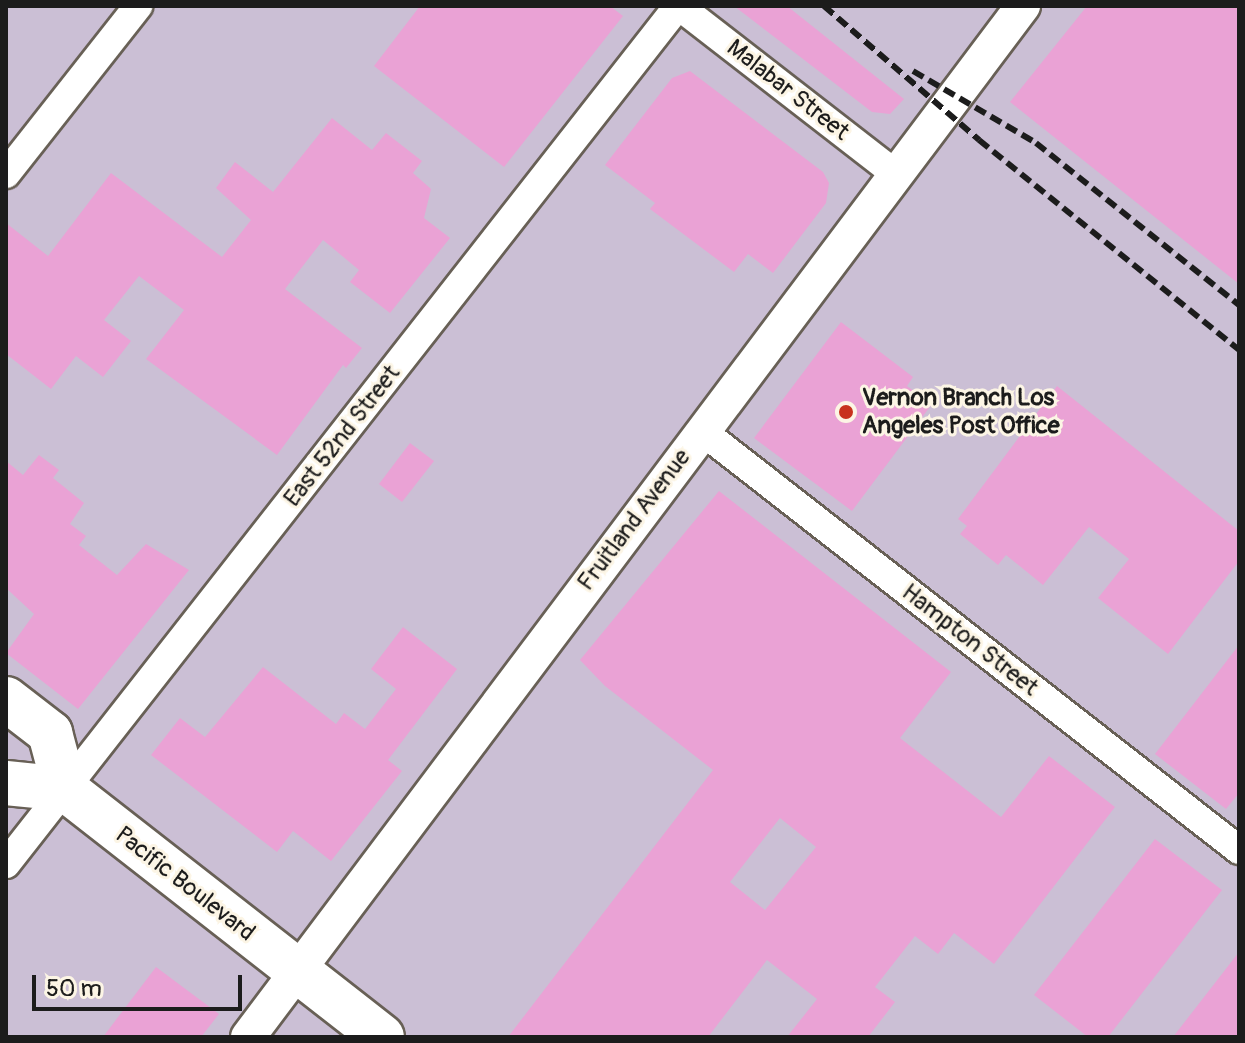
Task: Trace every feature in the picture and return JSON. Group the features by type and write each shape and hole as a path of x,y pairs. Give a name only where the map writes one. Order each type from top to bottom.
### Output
{"main road":[{"path":"6,699 50,733 65,789 6,783"},
{"name":"Pacific Boulevard","path":"65,789 382,1037"}],"street":[{"path":"6,174 138,6"},
{"name":"Malabar Street","path":"678,6 897,175"},
{"name":"East 52nd Street","path":"6,864 678,6"},
{"name":"Fruitland Avenue","path":"248,1037 1023,6"},
{"name":"Hampton Street","path":"702,431 1239,850"}],"shaded area":[{"path":"6,6 1239,6 1239,1037 6,1037"}],"building":[{"path":"420,6 610,6 623,16 504,167 374,66"},
{"path":"734,6 787,6 904,99 890,114 872,112"},
{"path":"1087,6 1239,6 1239,284 1010,102"},
{"path":"690,71 823,172 829,183 826,203 773,273 748,254 734,272 650,209 655,203 605,165 672,78"},
{"path":"332,118 372,150 386,133 422,161 413,173 431,189 424,218 450,238 390,313 350,282 359,270 323,240 285,289 362,348 346,368 343,365 277,455 146,359 184,310 139,276 104,320 131,341 103,377 76,356 51,389 6,354 6,223 48,256 111,173 222,257 251,220 216,188 235,162 273,192"},
{"path":"841,322 913,377 907,386 932,404 852,511 754,438"},
{"path":"1057,386 1239,531 1239,561 1168,654 1098,598 1129,559 1089,527 1043,585 1006,555 998,565 960,534 967,526 958,519"},
{"path":"410,443 434,461 402,502 379,484"},
{"path":"39,455 59,470 53,478 84,503 70,524 86,536 79,545 117,575 146,544 189,570 78,709 6,653 34,614 6,588 6,461 23,475"},
{"path":"719,491 951,672 900,738 1001,817 1049,756 1115,807 994,964 954,933 938,954 915,936 875,987 895,1002 868,1037 787,1037 817,999 767,960 708,1037 508,1037 713,770 605,686 580,660","holes":["780,818 816,847 765,910 730,882"]},
{"path":"403,627 457,669 388,760 402,771 331,861 293,831 277,852 151,755 180,718 205,737 263,667 336,724 344,713 365,729 396,689 371,669"},
{"path":"1239,645 1239,793 1226,809 1155,754"},
{"path":"1155,839 1222,890 1108,1037 1088,1037 1034,995"},
{"path":"1239,952 1239,1037 1173,1037"},
{"path":"156,967 219,1014 201,1037 103,1037"}],"railway":[{"path":"824,6 979,140 1239,350"},
{"path":"913,71 1036,143 1239,305"}],"place":[{"name":"Vernon Branch Los Angeles Post Office","path":"846,412"}]}
